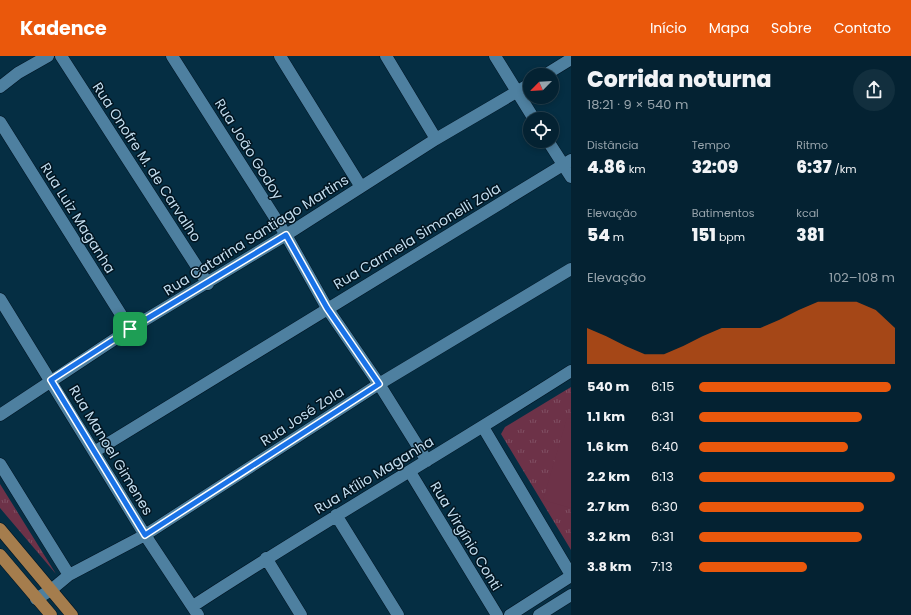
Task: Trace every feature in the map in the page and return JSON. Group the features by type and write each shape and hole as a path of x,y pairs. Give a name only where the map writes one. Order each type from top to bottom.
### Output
{"main road":[{"path":"0,529 72,615"},
{"path":"0,555 51,615"}],"street":[{"path":"0,87 18,73 48,56"},
{"name":"Rua Onofre M. de Carvalho","path":"62,56 208,284"},
{"name":"Rua João Godoy","path":"172,56 286,235 327,308 379,384 427,461"},
{"path":"280,56 361,187"},
{"path":"386,56 436,139"},
{"path":"494,56 530,112"},
{"path":"556,68 571,59"},
{"name":"Rua Catarina Santiago Martins","path":"0,415 130,329 208,284 436,139 523,88"},
{"name":"Rua Luiz Maganha","path":"0,122 130,329"},
{"path":"554,148 567,162 571,177"},
{"name":"Rua Carmela Simonelli Zola","path":"94,452 567,162"},
{"name":"Rua José Zola","path":"36,599 51,590 69,575 145,535 379,384 571,269"},
{"name":"Rua Manoel Gimenes","path":"0,299 145,535 196,610"},
{"name":"Rua Atílio Maganha","path":"196,610 266,558 410,472 571,371"},
{"path":"483,427 571,575 519,613"},
{"path":"0,464 69,575"},
{"name":"Rua Virgínio Conti","path":"410,472 497,615"},
{"path":"336,515 398,615"},
{"path":"266,558 301,615"},
{"path":"539,615 571,595"}],"green space":[{"path":"571,387 571,550 501,434 505,427"},
{"path":"567,418 571,419 571,508 543,500"},
{"path":"0,484 56,574 0,508"}],"route":[{"path":"286,235 327,308 379,384 145,535 51,380 130,329 208,284 286,235"}]}
